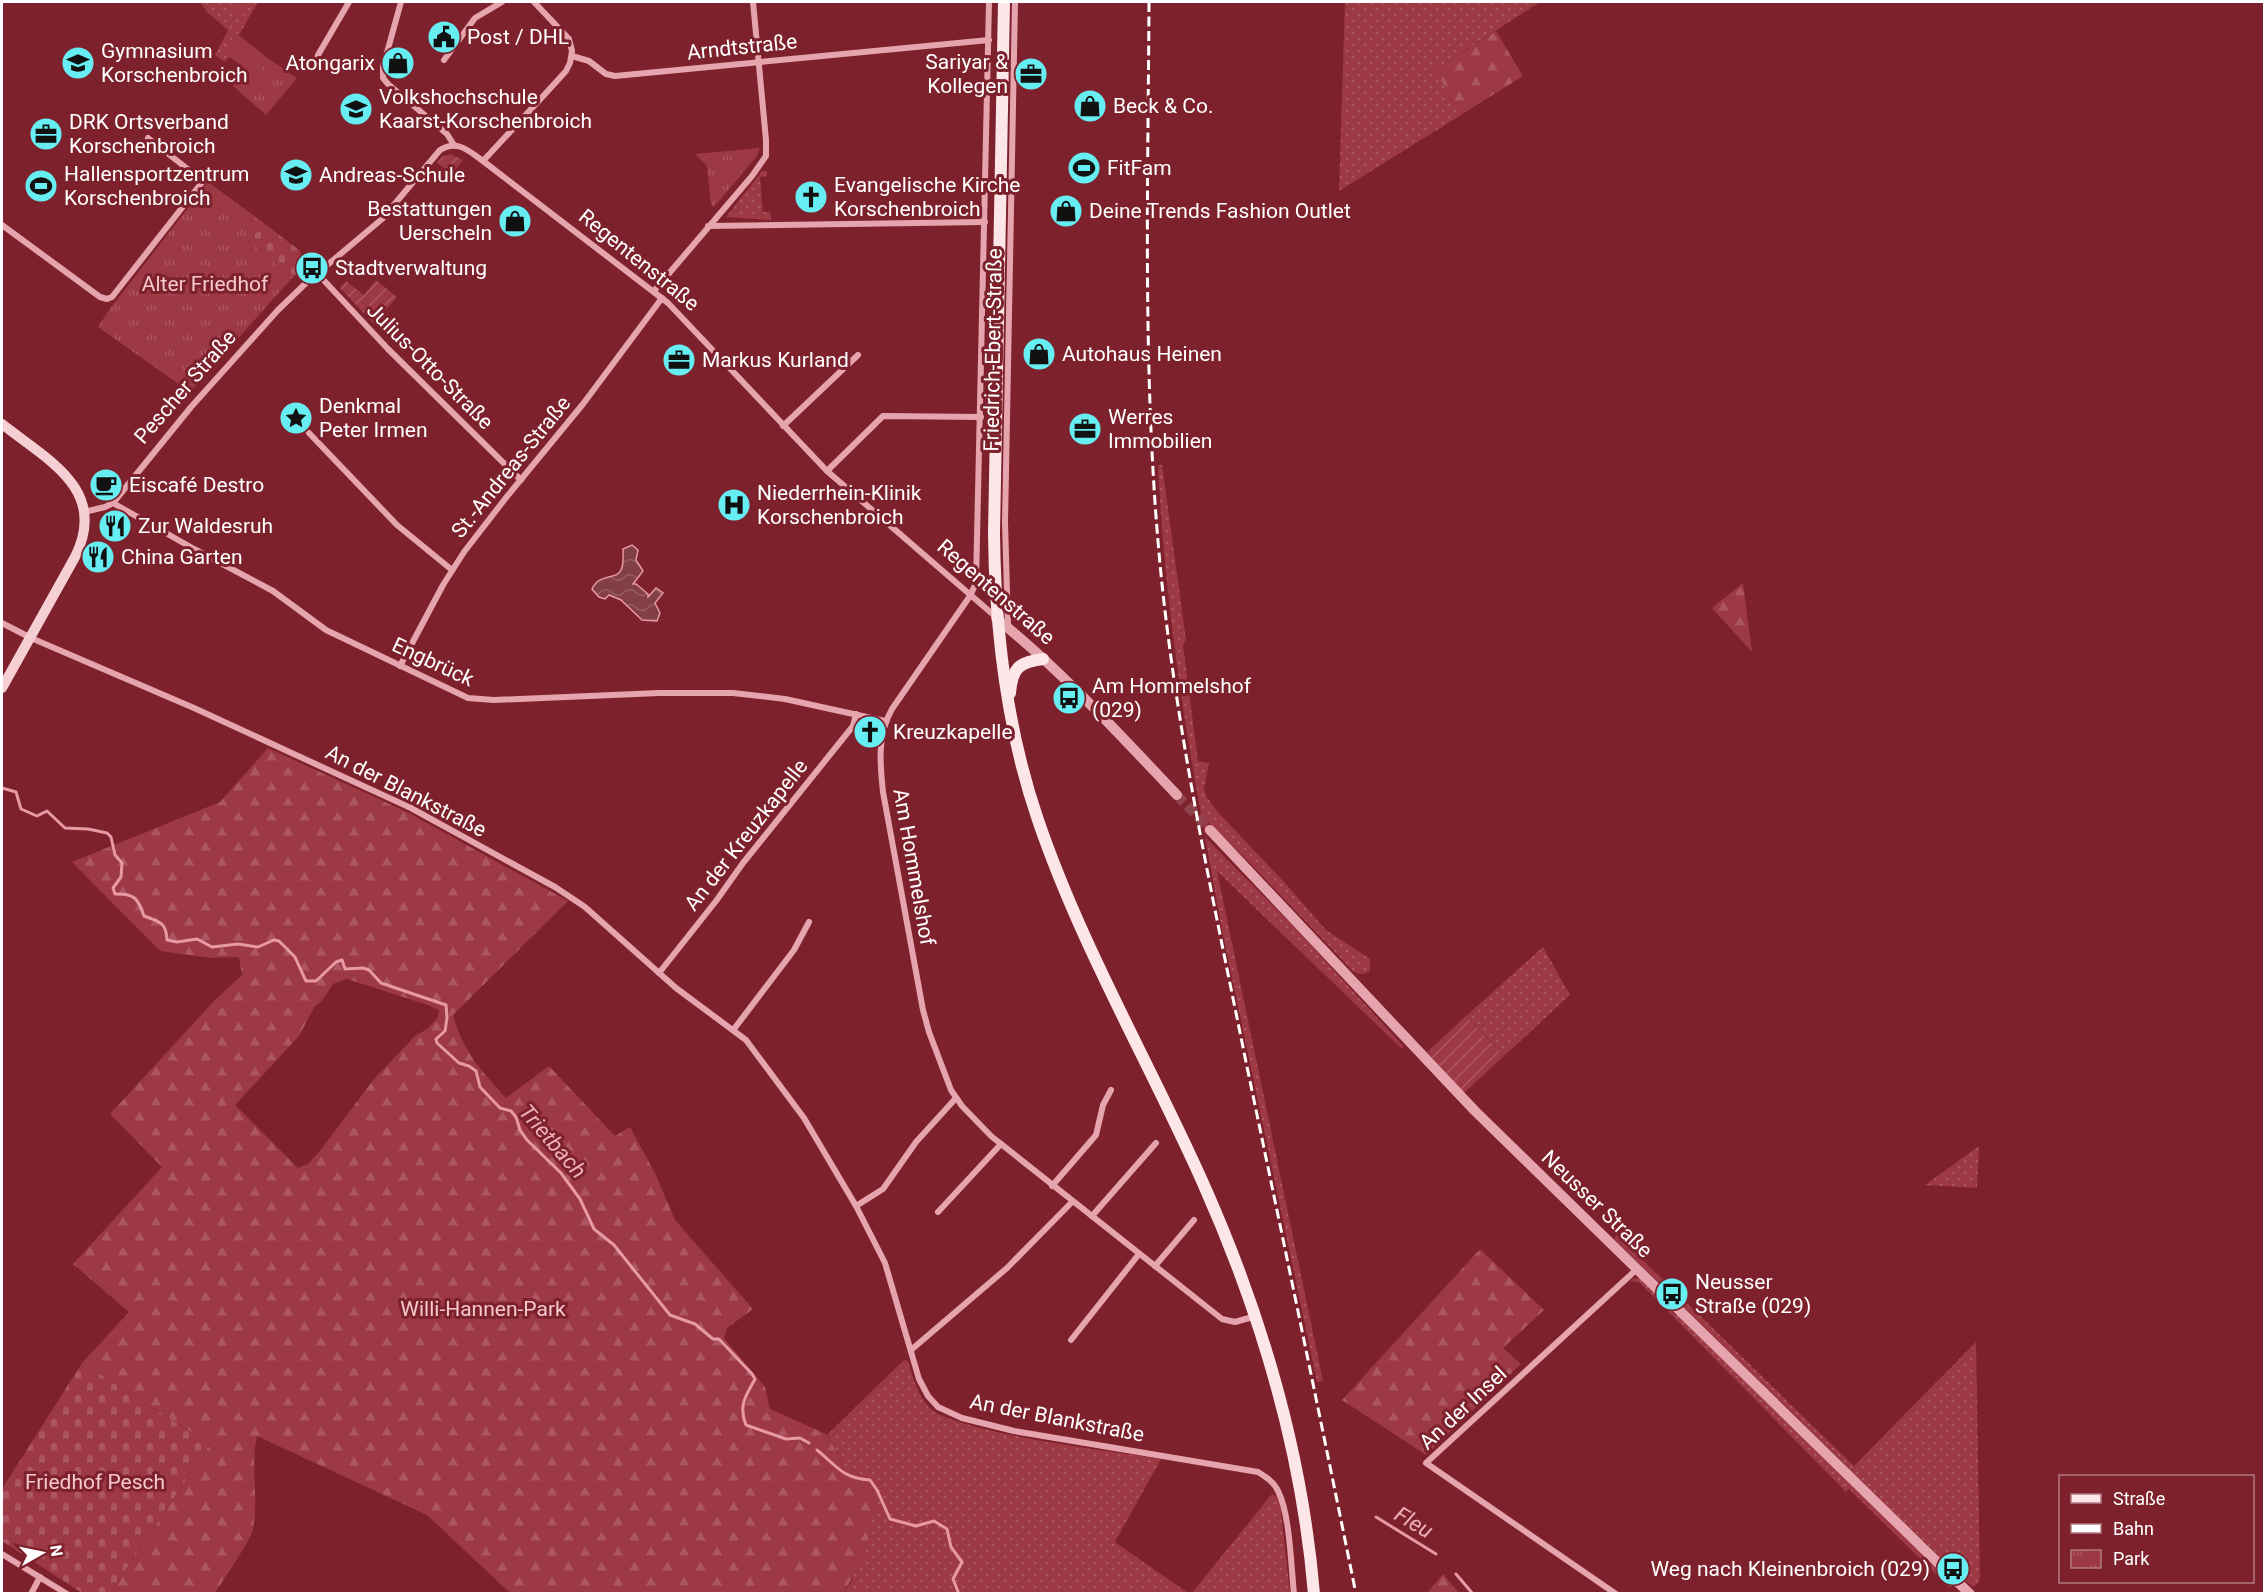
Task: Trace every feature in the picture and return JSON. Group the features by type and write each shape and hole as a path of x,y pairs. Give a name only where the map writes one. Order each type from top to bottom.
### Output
{"main road":[{"path":"1004,2 994,518 996,618 1009,706 1035,811 1062,882 1204,1184 1256,1316 1292,1449 1304,1511 1314,1593"},
{"path":"2,424 69,477 77,490 84,512 84,532 77,552 2,688"},
{"path":"1009,706 1016,669 1028,661 1043,659"}],"street":[{"path":"315,68 318,56 349,2"},
{"name":"Regentenstraße","path":"401,2 383,67 383,78 388,84 447,134 454,145 461,146 483,161 662,298 827,471 1043,659 1101,715 1177,795"},
{"path":"444,60 476,18 502,2"},
{"path":"483,161 566,70 572,56 572,47 567,37 534,2"},
{"path":"654,291 756,171 766,156 753,2"},
{"name":"Friedrich-Ebert-Straße","path":"970,596 976,581 989,2"},
{"name":"Friedrich-Ebert-Straße","path":"1008,627 1005,522 1015,2"},
{"name":"Arndtstraße","path":"572,56 589,61 604,73 613,76 989,40"},
{"path":"2,225 98,296 108,299 116,294 203,181 148,138"},
{"name":"Pescher Straße","path":"113,503 214,380 295,292 382,219 438,152 454,145"},
{"path":"708,226 985,222"},
{"name":"Julius-Otto-Straße","path":"317,273 394,355 520,480"},
{"name":"St.-Andreas-Straße","path":"400,666 452,570 520,480 583,404 662,298"},
{"path":"783,426 858,355"},
{"path":"827,471 878,419 884,416 981,417"},
{"path":"309,433 397,525 452,570"},
{"path":"84,512 101,509 113,503"},
{"name":"Engbrück","path":"113,503 273,591 326,630 455,693 480,700 649,693 733,693 785,699 885,721"},
{"name":"Am Hommelshof","path":"970,596 900,696 885,721 882,742 881,773 898,877 926,1022 940,1065 956,1098 969,1114 1001,1144 1072,1202 1224,1320 1235,1322 1256,1316"},
{"name":"An der Blankstraße","path":"2,623 31,638 194,708 429,818 585,907 686,996 734,1029 752,1045 794,1103 856,1206 885,1263 919,1379 936,1406 951,1414 1014,1431 1246,1469 1268,1478 1277,1488 1282,1503 1294,1593"},
{"name":"An der Kreuzkapelle","path":"659,973 716,901 743,862 853,726 856,714"},
{"name":"Neusser Straße","path":"1210,830 1452,1087 1970,1593"},
{"path":"734,1029 794,950 809,922"},
{"path":"1053,1186 1096,1135 1103,1105 1111,1090"},
{"path":"856,1206 885,1187 916,1142 956,1098"},
{"path":"1092,1216 1156,1143"},
{"path":"938,1212 1001,1144"},
{"path":"911,1350 1012,1263 1072,1202"},
{"path":"1155,1266 1194,1220"},
{"path":"1071,1340 1139,1254"},
{"name":"An der Insel","path":"1616,1593 1426,1462 1637,1269"},
{"path":"2,1554 67,1593"},
{"path":"31,1593 40,1577"}],"green space":[{"path":"200,2 258,2 239,35 237,34 224,52 230,56 225,62 215,55 228,30 207,12"},
{"path":"238,2 250,2 241,19 231,14"},
{"path":"1345,2 1540,2 1435,70 1461,115 1339,191"},
{"path":"1496,31 1523,76 1461,115 1435,70"},
{"path":"236,33 269,59 256,77 223,52"},
{"path":"269,59 297,78 266,115 233,86 246,69 256,76"},
{"path":"760,148 757,156 714,207 711,204 707,166 695,154"},
{"path":"450,154 463,160 452,174 437,163 442,157"},
{"path":"762,171 767,171 767,176 760,177 763,212 770,212 771,220 726,217"},
{"name":"Alter Friedhof","path":"208,182 265,224 248,241 293,277 190,392 98,327"},
{"path":"265,224 299,250 307,267 293,277 248,241"},
{"path":"376,280 397,297 374,324 340,288 346,281 364,295"},
{"path":"1158,465 1162,465 1186,640 1183,645 1198,761 1209,763 1204,788 1206,796 1216,810 1326,930 1370,959 1370,971 1360,974 1353,971 1208,822 1205,835 1175,651"},
{"path":"1743,583 1752,652 1712,608"},
{"name":"Willi-Hannen-Park","path":"268,748 409,813 568,901 453,1015 457,1028 474,1060 506,1098 549,1066 615,1136 630,1127 655,1173 675,1220 753,1309 727,1328 724,1338 765,1387 770,1409 826,1434 842,1460 879,1490 862,1557 843,1593 510,1593 427,1515 257,1436 254,1459 255,1517 253,1529 242,1552 215,1593 110,1593 210,1444 82,1363 129,1312 73,1264 162,1167 110,1114 214,1001 242,975 239,957 211,958 160,951 72,862 220,802","holes":["347,979 439,1010 438,1017 427,1029 415,1036 374,1079 308,1164 298,1168 235,1105 299,1036 315,1006 321,1002 333,984"]},
{"path":"1205,837 1299,932 1404,1047 1402,1049 1217,871 1323,1381 1317,1382 1222,930"},
{"path":"1543,947 1570,995 1504,1056 1466,1016"},
{"path":"1466,1016 1504,1056 1464,1093 1427,1052"},
{"path":"1979,1146 1977,1188 1925,1185"},
{"path":"1617,1235 1854,1466 1976,1342 1980,1577 1978,1584 1973,1587 1958,1575 1960,1571 1950,1562 1948,1565 1614,1239"},
{"path":"1480,1249 1544,1310 1503,1348 1521,1364 1426,1455 1342,1400"},
{"path":"1639,1278 1672,1308 1671,1311 1677,1316 1679,1314 1948,1578 1946,1580 1952,1586 1950,1588 1849,1489 1846,1492 1639,1282 1630,1281"},
{"path":"904,1360 908,1361 916,1385 925,1402 944,1416 1002,1433 1161,1459 1115,1542 1188,1593 843,1593 851,1583 879,1490 842,1460 827,1435"},
{"name":"Friedhof Pesch","path":"82,1363 210,1444 110,1593 82,1593 2,1541 2,1489"},
{"path":"1272,1494 1280,1503 1290,1593 1191,1594"},
{"path":"1443,1574 1459,1593 1427,1593"}],"water":[{"path":"632,545 638,550 636,560 643,571 633,584 648,594 648,597 656,588 663,593 655,603 660,613 657,621 642,620 621,600 609,595 605,599 599,597 592,589 599,581 619,573 623,565 623,549"}],"waterway":[{"name":"Trietbach","path":"2,788 16,792 21,809 37,816 47,811 65,828 107,833 111,837 115,855 122,863 121,877 113,888 115,894 135,898 144,916 164,926 167,940 177,942 197,939 212,947 238,944 258,947 274,940 279,941 295,957 306,981 316,981 336,962 342,960 345,969 369,970 381,983 446,1005 445,1031 436,1039 437,1043 459,1063 476,1071 480,1087 500,1108 511,1111 527,1140 561,1173 580,1199 594,1229 614,1245 670,1315 695,1324 713,1339 719,1339 752,1374 755,1379 743,1406 746,1425 786,1439 800,1438 809,1443"},
{"name":"Trietbach","path":"817,1450 846,1474 870,1480 890,1519 916,1526 934,1521 947,1529 951,1547 962,1562 953,1579 959,1594"},
{"name":"Fleu","path":"1376,1517 1436,1554"},
{"name":"Fleu","path":"1456,1574 1473,1594"}],"tunnel":[{"path":"1177,795 1210,830"}],"railway":[{"path":"1149,2 1147,220 1151,439 1169,644 1210,884 1356,1594"}],"place":[{"name":"Post / DHL","path":"444,37"},
{"name":"Gymnasium Korschenbroich","path":"78,63"},
{"name":"Atongarix","path":"398,63"},
{"name":"Sariyar & Kollegen","path":"1031,74"},
{"name":"Beck & Co.","path":"1090,106"},
{"name":"Volkshochschule Kaarst-Korschenbroich","path":"356,109"},
{"name":"DRK Ortsverband Korschenbroich","path":"46,134"},
{"name":"FitFam","path":"1084,168"},
{"name":"Andreas-Schule","path":"296,175"},
{"name":"Hallensportzentrum Korschenbroich","path":"41,186"},
{"name":"Evangelische Kirche Korschenbroich","path":"811,197"},
{"name":"Deine Trends Fashion Outlet","path":"1066,211"},
{"name":"Bestattungen Uerscheln","path":"515,221"},
{"name":"Stadtverwaltung","path":"312,268"},
{"name":"Autohaus Heinen","path":"1039,354"},
{"name":"Markus Kurland","path":"679,360"},
{"name":"Denkmal Peter Irmen","path":"296,418"},
{"name":"Werres Immobilien","path":"1085,429"},
{"name":"Eiscafé Destro","path":"106,485"},
{"name":"Niederrhein-Klinik Korschenbroich","path":"734,505"},
{"name":"Zur Waldesruh","path":"115,526"},
{"name":"China Garten","path":"98,557"},
{"name":"Am Hommelshof (029)","path":"1069,698"},
{"name":"Kreuzkapelle","path":"870,732"},
{"name":"Neusser Straße (029)","path":"1672,1294"},
{"name":"Weg nach Kleinenbroich (029)","path":"1953,1569"}]}
